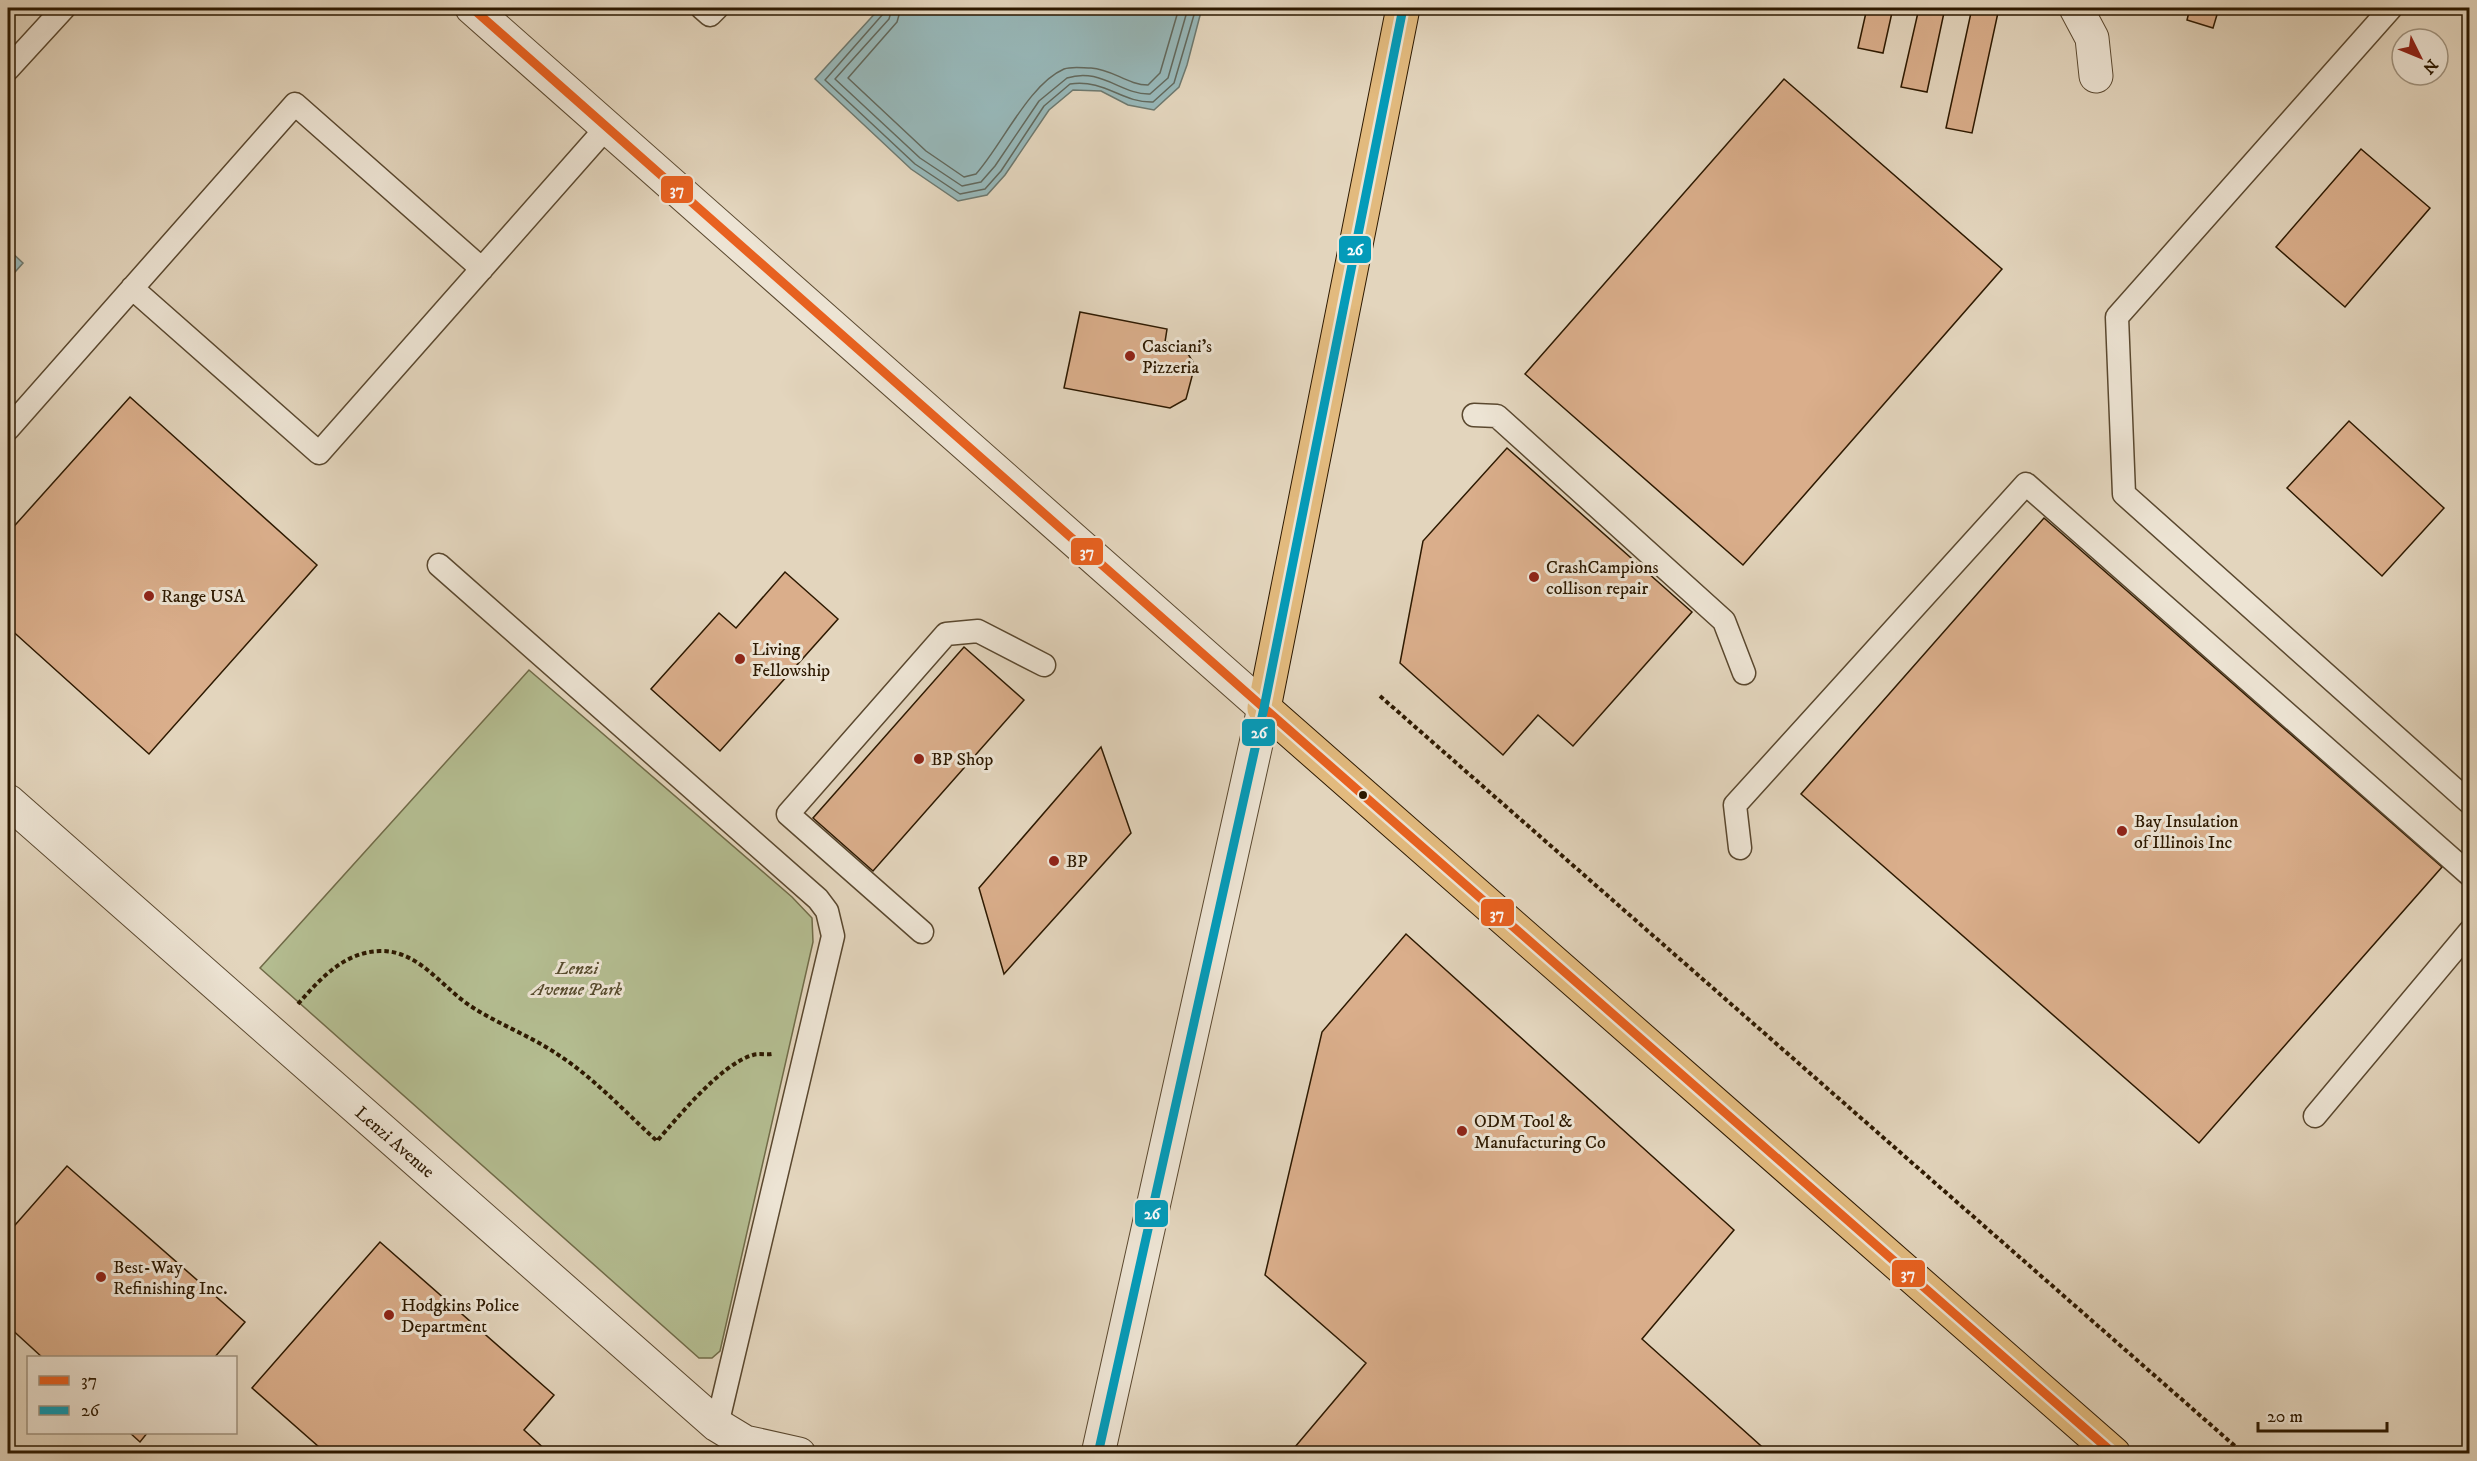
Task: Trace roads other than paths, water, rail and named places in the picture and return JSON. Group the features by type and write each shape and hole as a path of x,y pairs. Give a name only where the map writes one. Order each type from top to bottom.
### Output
{"main road":[{"path":"1403,8 1264,708 2114,1454"}],"street":[{"path":"472,8 1264,708 1098,1454"},
{"path":"2076,8 2092,38 2096,76"},
{"name":"Lenzi Avenue","path":"8,801 717,1425 745,1442 799,1454"}],"lane":[{"path":"8,69 64,8"},
{"path":"702,8 710,15 717,8"},
{"path":"2391,8 2117,316 2124,494 2469,803"},
{"path":"8,429 295,104 482,269"},
{"path":"132,288 319,453 607,127"},
{"path":"1474,415 1497,416 1724,621 1744,673"},
{"path":"1740,848 1735,805 2026,484 2469,875"},
{"path":"439,565 818,899 827,910 833,936 717,1425"},
{"path":"922,932 788,814 946,634 978,632 1044,665"},
{"path":"2315,1116 2469,931"}],"water":[{"path":"880,8 1202,8 1179,87 1154,110 1128,105 1101,91 1073,90 1049,110 1005,175 987,195 958,201 911,169 815,79"},
{"path":"8,249 23,263 8,280"}],"place":[{"name":"Casciani's Pizzeria","path":"1130,356"},
{"name":"CrashCampions collison repair","path":"1534,577"},
{"name":"Range USA","path":"149,596"},
{"name":"Living Fellowship","path":"740,659"},
{"name":"BP Shop","path":"919,759"},
{"name":"Bay Insulation of Illinois Inc","path":"2122,831"},
{"name":"BP","path":"1054,861"},
{"name":"ODM Tool & Manufacturing Co","path":"1462,1131"},
{"name":"Best-Way Refinishing Inc.","path":"101,1277"},
{"name":"Hodgkins Police Department","path":"389,1315"}],"park label":[{"name":"Lenzi Avenue Park","path":"577,978"}]}
